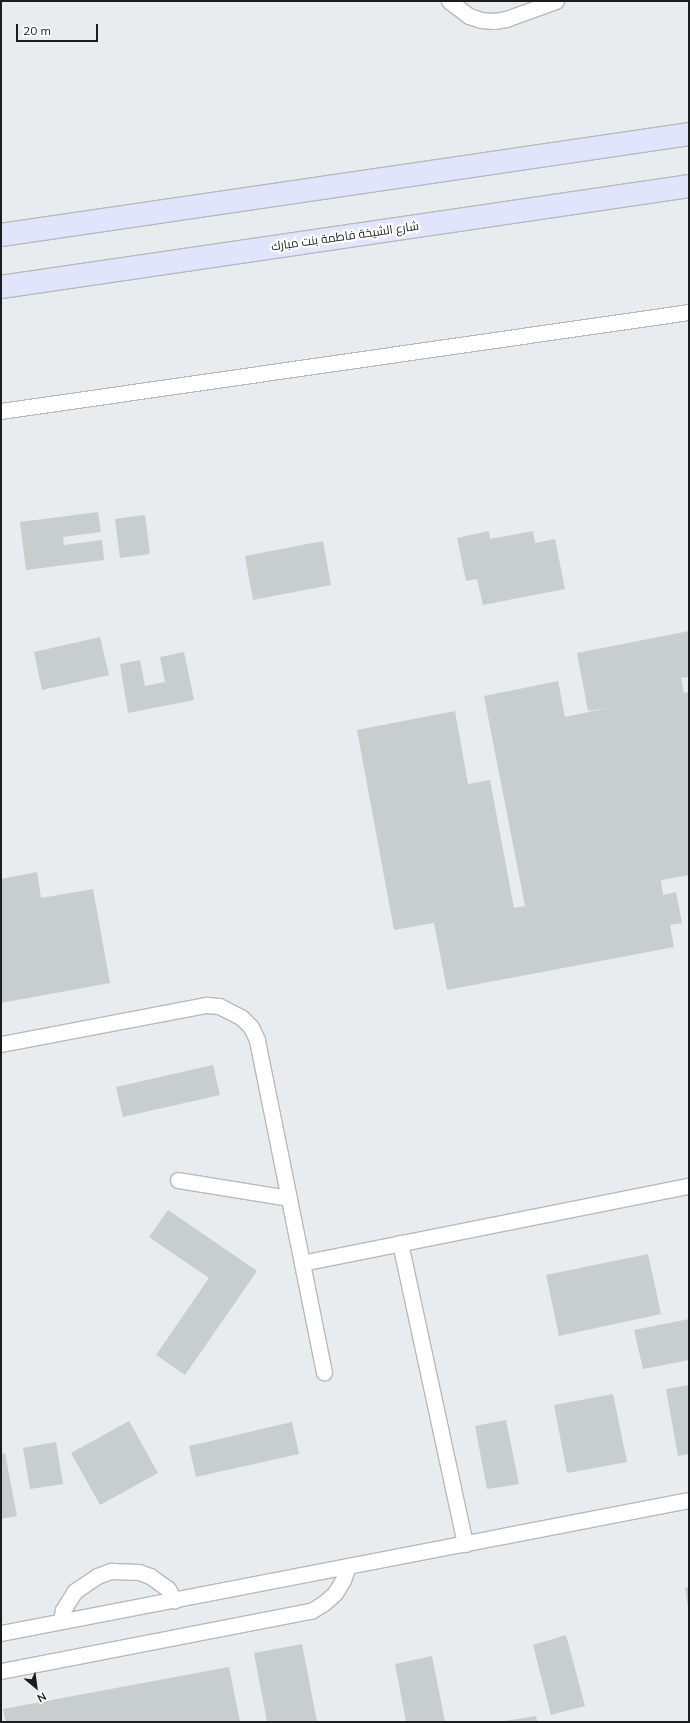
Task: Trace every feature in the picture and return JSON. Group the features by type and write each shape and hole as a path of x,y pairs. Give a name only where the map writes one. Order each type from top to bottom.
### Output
{"street":[{"path":"1,235 689,134"},
{"name":"شارع الشيخة فاطمة بنت مبارك","path":"1,287 689,186"}],"lane":[{"path":"449,1 469,16 481,20 506,19 556,1"},
{"path":"1,410 689,312"},
{"path":"1,1044 206,1005 219,1006 231,1010 251,1027 257,1040 324,1372"},
{"path":"178,1180 289,1198"},
{"path":"302,1263 689,1186"},
{"path":"400,1243 465,1544"},
{"path":"1,1633 689,1500"},
{"path":"1,1672 310,1611 324,1603 335,1593 343,1580 348,1566"},
{"path":"61,1621 66,1604 75,1591 97,1576 111,1571 139,1572 150,1576 168,1589 174,1600"}],"building":[{"path":"98,512 101,532 63,537 64,545 102,540 104,560 26,570 20,522"},
{"path":"145,515 150,554 120,558 115,519"},
{"path":"489,531 490,539 533,531 535,543 555,539 565,589 483,605 477,579 466,581 457,538"},
{"path":"323,541 331,585 253,600 245,556"},
{"path":"689,631 689,677 681,678 684,693 689,692 689,875 661,880 663,895 676,892 682,923 670,925 674,947 447,990 434,923 394,930 357,730 455,711 468,784 490,780 514,908 525,906 484,696 558,681 565,717 612,707 588,711 577,653"},
{"path":"100,637 109,675 42,690 34,652"},
{"path":"184,652 194,700 128,713 120,664 140,660 145,686 165,682 160,657"},
{"path":"37,872 41,898 93,889 110,983 1,1003 1,879"},
{"path":"213,1065 220,1095 123,1117 116,1087"},
{"path":"168,1210 257,1271 185,1375 156,1355 209,1278 149,1237"},
{"path":"648,1254 661,1314 559,1336 546,1275"},
{"path":"689,1319 689,1360 643,1369 634,1330"},
{"path":"689,1385 689,1454 678,1456 666,1389"},
{"path":"613,1394 627,1462 567,1473 554,1405"},
{"path":"506,1420 519,1484 487,1489 475,1426"},
{"path":"129,1421 158,1473 100,1505 71,1453"},
{"path":"292,1422 299,1454 196,1477 189,1446"},
{"path":"56,1442 63,1484 30,1489 23,1448"},
{"path":"5,1453 17,1516 1,1519 1,1454"},
{"path":"689,1587 689,1607 688,1607 685,1588"},
{"path":"566,1635 585,1706 551,1715 533,1645"},
{"path":"302,1644 317,1722 267,1722 254,1653"},
{"path":"432,1656 445,1722 406,1722 395,1664"},
{"path":"229,1667 240,1722 6,1722 3,1709"},
{"path":"536,1716 537,1722 505,1722 505,1721"}]}
